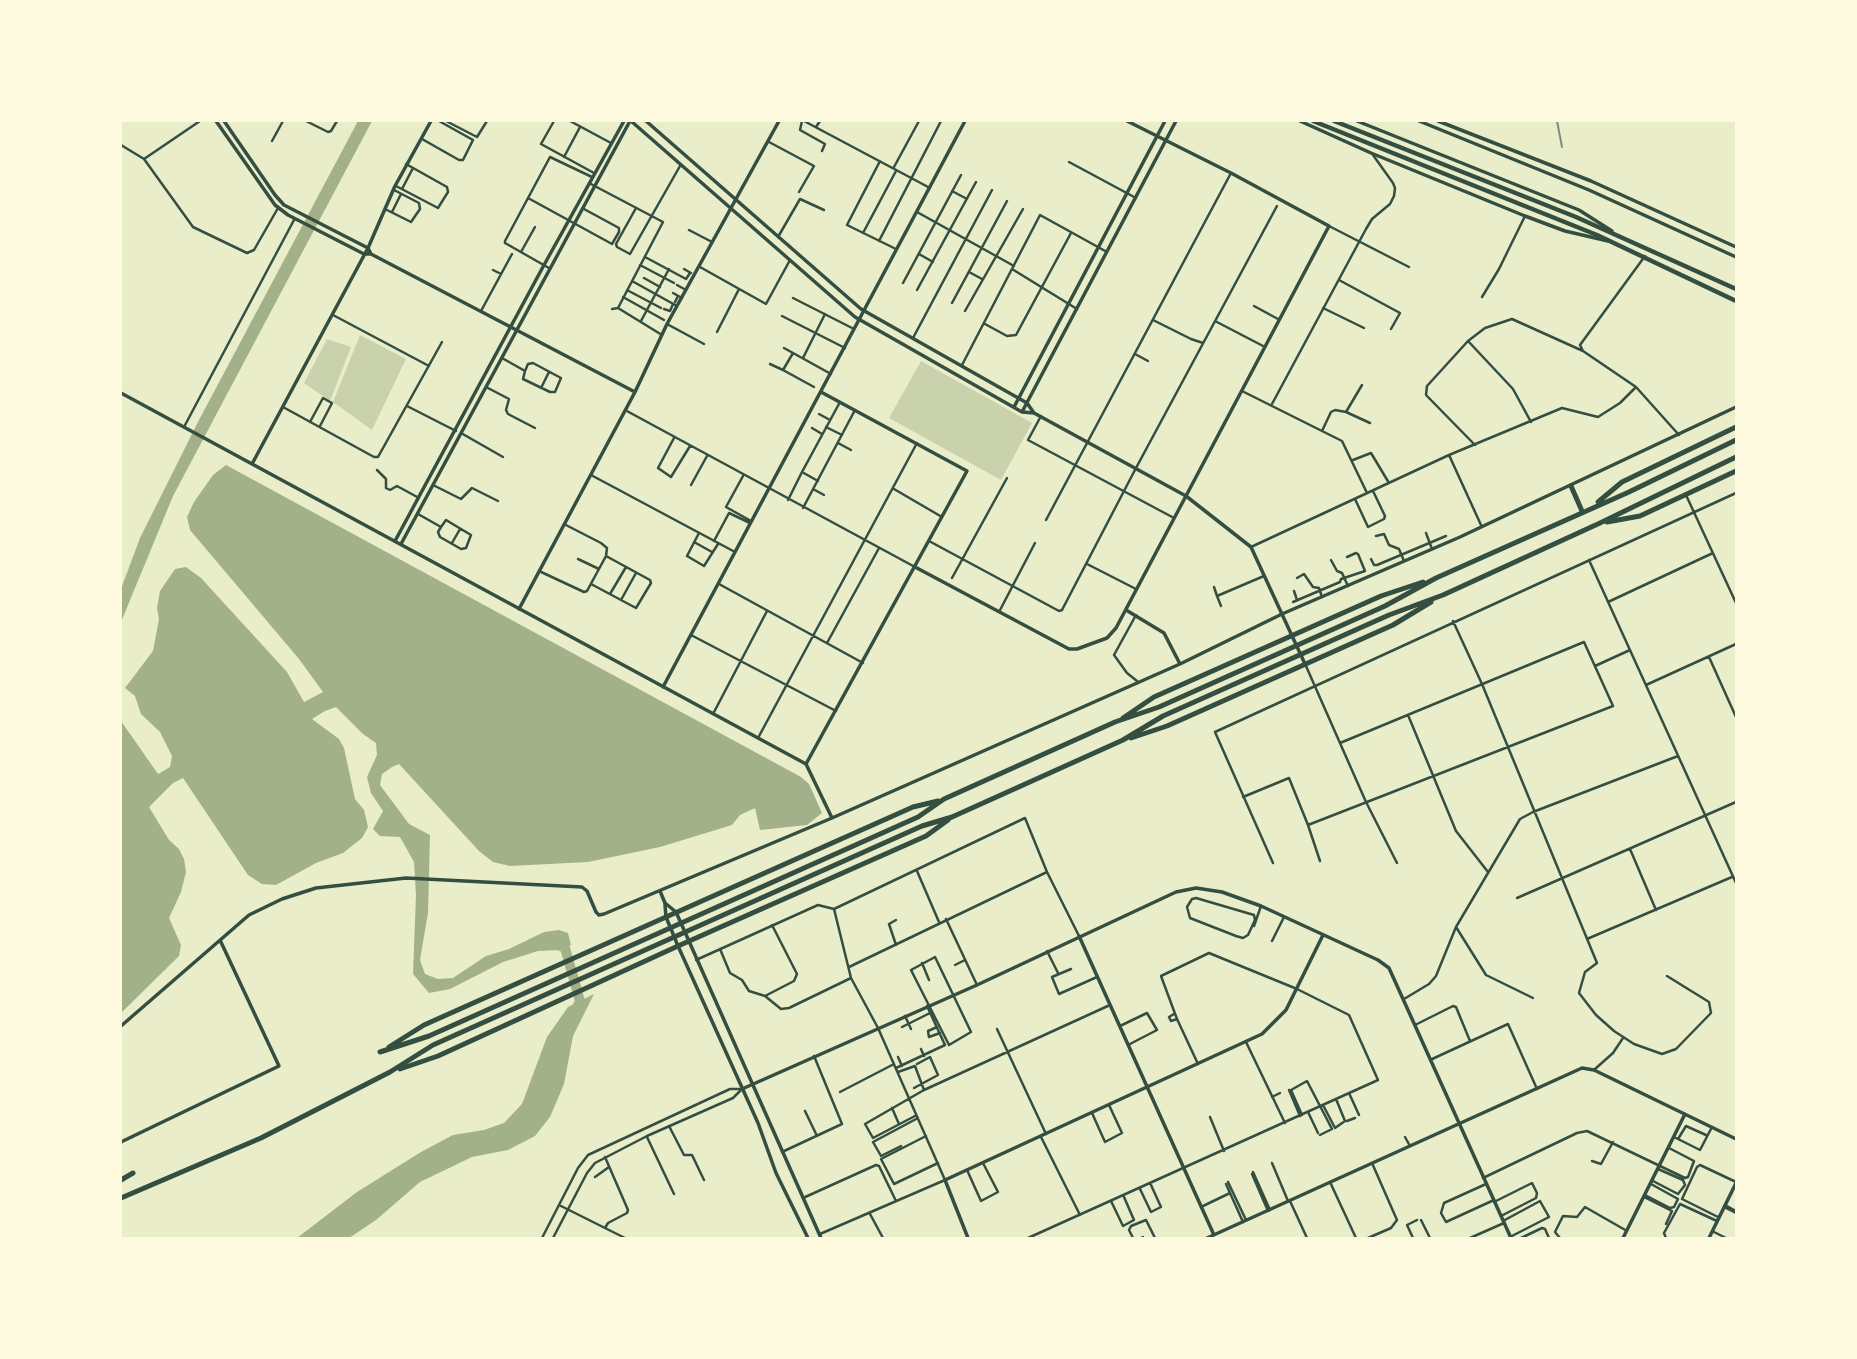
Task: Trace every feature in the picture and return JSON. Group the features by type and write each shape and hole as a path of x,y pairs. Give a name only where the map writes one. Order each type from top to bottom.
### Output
{"highway":[{"path":"1313,121 1616,243 1736,300"},
{"path":"1334,121 1576,217 1736,289"},
{"path":"1593,506 1622,482 1736,427"},
{"path":"944,799 918,817 429,1036 380,1052 424,1025 913,807 944,799 1115,722 1159,707 1385,606 1436,578 1629,492 1733,442"},
{"path":"1123,740 1163,716 1389,615 1443,594 1600,523 1736,457"},
{"path":"1600,523 1640,516 1736,471"},
{"path":"1570,486 1582,511"},
{"path":"1115,722 1154,697 1381,596 1436,578"},
{"path":"121,1201 261,1138 390,1072 433,1045 922,826 952,817 1123,740 1167,726 1393,625 1443,594"},
{"path":"390,1072 438,1056 926,836 952,817"},
{"path":"121,1179 134,1173"}],"street":[{"path":"144,159 200,121"},
{"path":"216,121 278,208 285,213 364,254 371,254 635,392"},
{"path":"224,121 275,195 289,208 368,248 371,254"},
{"path":"272,141 283,121"},
{"path":"306,121 328,132 337,121"},
{"path":"252,464 368,248 406,164 431,121"},
{"path":"421,139 463,160 473,142 472,139 439,121"},
{"path":"446,121 477,137 487,121"},
{"path":"554,121 541,144 593,175"},
{"path":"570,121 611,143"},
{"path":"401,545 511,327 624,121"},
{"path":"395,541 486,387 631,121 859,320 1022,412 1041,416 1186,496 1251,547 1366,802 1397,863"},
{"path":"646,121 864,311 1027,403 1034,413"},
{"path":"645,257 686,279 692,274 730,208 737,201 779,121"},
{"path":"822,151 825,144 799,129 803,121 930,188"},
{"path":"816,127 820,121"},
{"path":"863,233 919,121"},
{"path":"879,241 941,121"},
{"path":"663,687 965,121"},
{"path":"1127,121 1409,267"},
{"path":"1014,407 1165,121"},
{"path":"1022,412 1176,121"},
{"path":"1300,121 1525,216 1565,231 1616,243"},
{"path":"1357,121 1580,210 1620,237"},
{"path":"1419,121 1589,190 1736,257"},
{"path":"1438,121 1591,181 1736,247"},
{"path":"564,157 580,127"},
{"path":"768,142 814,166 799,191"},
{"path":"121,145 144,159 190,224 247,253 254,250 278,208"},
{"path":"1272,404 1359,241 1372,219 1390,204 1395,188 1371,153"},
{"path":"604,155 610,159"},
{"path":"550,268 505,241 552,156 593,175"},
{"path":"880,160 847,225 897,250"},
{"path":"1069,162 1136,198"},
{"path":"395,188 438,208 449,192 447,187 406,164"},
{"path":"635,208 616,244 629,254 681,164"},
{"path":"402,189 413,168"},
{"path":"1046,520 1231,173"},
{"path":"903,283 961,176"},
{"path":"917,290 976,182"},
{"path":"589,183 663,222 618,308"},
{"path":"385,209 412,222 420,209 419,203 395,188"},
{"path":"912,339 992,190"},
{"path":"952,191 967,199"},
{"path":"391,212 401,194"},
{"path":"528,198 608,244 613,243 619,228 583,208"},
{"path":"778,237 800,199 824,210"},
{"path":"952,303 1007,201"},
{"path":"929,541 1060,611 1277,206"},
{"path":"285,213 289,208"},
{"path":"965,311 1023,209"},
{"path":"917,212 996,257 1077,309"},
{"path":"961,366 1040,215 1107,252"},
{"path":"1482,297 1525,216"},
{"path":"185,428 297,219"},
{"path":"625,410 999,612 1069,649 1077,649 1107,638 1116,628 1329,226"},
{"path":"522,252 535,227"},
{"path":"689,230 712,242"},
{"path":"984,323 1007,336 1016,334 1071,233"},
{"path":"481,312 512,254"},
{"path":"919,254 933,262"},
{"path":"1583,351 1580,345 1582,340 1645,256"},
{"path":"699,266 766,304 790,260"},
{"path":"640,265 684,289"},
{"path":"684,269 692,274"},
{"path":"493,270 501,274"},
{"path":"641,321 669,270"},
{"path":"969,272 983,279"},
{"path":"627,290 670,312 692,274"},
{"path":"644,278 660,287"},
{"path":"1339,279 1400,313 1391,329"},
{"path":"632,281 675,304"},
{"path":"717,332 739,289"},
{"path":"673,293 680,296"},
{"path":"623,297 664,320"},
{"path":"793,298 854,329"},
{"path":"519,609 635,392 675,304"},
{"path":"1254,306 1280,320"},
{"path":"612,309 618,308 662,335"},
{"path":"1323,308 1364,328"},
{"path":"803,358 825,314"},
{"path":"332,315 429,366"},
{"path":"782,316 845,348"},
{"path":"1475,445 1426,395 1427,386 1468,341 1485,328 1512,319 1583,351 1636,387 1679,436"},
{"path":"1153,320 1203,343"},
{"path":"1215,321 1265,348"},
{"path":"667,324 704,344"},
{"path":"1468,341 1513,389 1531,422"},
{"path":"283,407 378,457 442,342"},
{"path":"784,348 831,374"},
{"path":"922,356 927,348"},
{"path":"783,370 793,353"},
{"path":"1135,354 1149,361"},
{"path":"502,358 525,371"},
{"path":"530,363 560,377 561,380 552,393 523,379 525,371 530,363"},
{"path":"770,364 814,387"},
{"path":"541,388 550,372"},
{"path":"1346,412 1362,385"},
{"path":"486,387 509,399 506,410 508,414 535,428"},
{"path":"1251,547 1449,455 1562,408 1598,417 1620,404 1636,387"},
{"path":"1242,391 1342,441 1367,493"},
{"path":"806,764 967,471 821,392"},
{"path":"121,393 806,764 832,818"},
{"path":"310,422 324,398 332,403 320,427"},
{"path":"788,499 840,402"},
{"path":"407,406 503,457"},
{"path":"121,1026 249,915 293,895 316,888 406,878 582,887 587,891 599,915 832,818 1180,664 1282,614 1482,527 1736,407"},
{"path":"803,508 855,410"},
{"path":"1322,430 1331,412 1335,410 1370,423"},
{"path":"819,414 830,419"},
{"path":"314,415 323,420"},
{"path":"1041,416 1028,440 1174,518"},
{"path":"826,427 842,435"},
{"path":"811,428 822,434"},
{"path":"674,437 658,470 673,477 690,446"},
{"path":"838,443 851,450"},
{"path":"758,738 917,443"},
{"path":"1353,460 1369,452 1380,465 1389,483"},
{"path":"1449,455 1482,527"},
{"path":"691,485 707,456"},
{"path":"1376,467 1380,465"},
{"path":"377,470 386,478 386,488 390,490 397,486 419,498"},
{"path":"802,472 818,481"},
{"path":"591,475 734,552"},
{"path":"743,475 726,507 750,522"},
{"path":"952,578 1007,478"},
{"path":"433,485 461,499 472,488 498,501"},
{"path":"813,488 824,495"},
{"path":"892,488 943,517"},
{"path":"1355,499 1368,527 1385,516 1373,491"},
{"path":"1273,863 1215,732 1736,493"},
{"path":"1686,495 1736,603"},
{"path":"714,541 729,513 750,522"},
{"path":"418,514 441,527"},
{"path":"446,520 471,537 466,548 439,535 441,527 446,520"},
{"path":"539,571 584,592 606,556 607,548 601,542 564,524"},
{"path":"452,543 460,528"},
{"path":"699,533 687,554 696,561 706,566 718,544"},
{"path":"1426,533 1432,549"},
{"path":"1376,536 1384,534 1389,545 1399,549 1404,561"},
{"path":"1371,559 1374,565 1377,565 1446,536"},
{"path":"694,542 713,553"},
{"path":"999,612 1035,543"},
{"path":"827,643 879,548"},
{"path":"1294,591 1295,601 1363,572 1365,569 1356,553 1347,557"},
{"path":"1608,602 1713,553"},
{"path":"591,584 636,608 651,583 606,556"},
{"path":"578,559 599,569"},
{"path":"1331,560 1348,586"},
{"path":"1589,560 1736,883"},
{"path":"1087,564 1136,589"},
{"path":"610,594 626,567"},
{"path":"621,600 636,573"},
{"path":"1297,578 1304,574 1310,584 1320,590 1322,597"},
{"path":"1217,596 1264,576"},
{"path":"718,583 863,663"},
{"path":"1214,587 1221,606"},
{"path":"713,714 767,610"},
{"path":"1126,610 1164,633 1180,664"},
{"path":"1136,615 1114,655 1127,673 1138,682"},
{"path":"1453,621 1482,684 1597,962 1585,972 1579,993 1596,1016 1623,1038 1662,1054 1676,1049 1711,1013 1709,1002 1667,976"},
{"path":"691,635 836,711"},
{"path":"1308,825 1612,706 1584,642 1340,743"},
{"path":"1646,685 1736,644"},
{"path":"1594,666 1630,650"},
{"path":"1709,657 1736,717"},
{"path":"1408,715 1457,831 1488,873"},
{"path":"1404,999 1429,984 1436,976 1456,927 1520,819 1678,757"},
{"path":"1243,797 1289,778 1320,861"},
{"path":"1517,898 1736,802"},
{"path":"696,960 818,905 834,909 1025,818 1047,872 1079,936 1215,1237"},
{"path":"1630,849 1656,910"},
{"path":"916,870 939,922"},
{"path":"849,967 1047,872"},
{"path":"1587,939 1733,877"},
{"path":"1196,888 1199,898"},
{"path":"553,1238 591,1167 605,1157 733,1098 752,1084 977,985 1176,892 1196,888 1222,892 1261,906 1384,964 1393,975 1458,1125 1483,1178 1486,1184 1494,1201 1503,1220 1511,1237 1549,1217 1540,1201 1503,1220 1471,1238"},
{"path":"660,891 665,903 666,917 678,946 776,1173 808,1238"},
{"path":"1199,898 1254,915 1255,920 1248,936 1236,936 1190,918 1187,907 1192,899 1199,898"},
{"path":"665,903 676,912 820,1236 1262,1034 1279,1020 1323,934"},
{"path":"1254,926 1261,906"},
{"path":"834,909 852,978 896,1068 968,1238"},
{"path":"1272,941 1284,917"},
{"path":"946,919 977,985"},
{"path":"896,920 889,924 896,945"},
{"path":"765,996 794,981 797,974 772,925"},
{"path":"1456,927 1486,975 1533,998"},
{"path":"121,1142 279,1066 220,940"},
{"path":"720,949 730,973 742,980 749,991 765,996 780,1009 789,1008 852,978"},
{"path":"1048,951 1058,974"},
{"path":"1028,1238 1378,1080 1351,1018 1342,1011 1215,954 1202,954 1161,976 1198,1064"},
{"path":"937,958 953,995 971,1032 951,1044 947,1043 911,970 937,958"},
{"path":"955,965 965,960"},
{"path":"922,963 929,980"},
{"path":"1071,968 1052,978 1061,994 1097,977"},
{"path":"917,1116 873,1138 865,1125 925,1090 1110,1005"},
{"path":"839,1092 944,1047 928,1006"},
{"path":"1415,1025 1453,1006 1458,1010 1470,1041"},
{"path":"902,1027 930,1013"},
{"path":"1119,1026 1147,1013 1157,1030 1128,1045"},
{"path":"1175,1014 1168,1017 1171,1021 1177,1019"},
{"path":"905,1016 911,1029"},
{"path":"1430,1060 1508,1024 1537,1088"},
{"path":"937,1027 928,1031 929,1037 940,1033"},
{"path":"997,1029 1046,1134"},
{"path":"1594,1070 1613,1053 1623,1038"},
{"path":"1246,1042 1285,1123"},
{"path":"921,1048 924,1056"},
{"path":"782,1152 840,1126 842,1122 814,1056"},
{"path":"898,1057 902,1066"},
{"path":"914,1088 935,1078 938,1073 930,1057 917,1064"},
{"path":"896,1068 913,1065 925,1090"},
{"path":"1207,1238 1215,1237 1582,1068 1594,1070 1736,1139"},
{"path":"1301,1115 1291,1090 1307,1082 1335,1128 1345,1121 1336,1099"},
{"path":"542,1238 583,1160 594,1151 730,1089 742,1089"},
{"path":"1289,1090 1301,1115"},
{"path":"1272,1097 1280,1093"},
{"path":"1349,1093 1359,1115"},
{"path":"1336,1099 1347,1121 1355,1118"},
{"path":"1092,1113 1105,1142 1122,1133 1109,1105"},
{"path":"1308,1112 1319,1134 1332,1129 1322,1106"},
{"path":"892,1108 899,1124"},
{"path":"805,1111 817,1136"},
{"path":"1676,1138 1685,1114"},
{"path":"917,1116 873,1142 880,1156 925,1135"},
{"path":"1210,1117 1224,1151"},
{"path":"669,1126 684,1155 692,1155 704,1180"},
{"path":"1623,1238 1669,1148 1686,1126 1708,1136"},
{"path":"1676,1138 1699,1150 1712,1127"},
{"path":"1483,1178 1577,1133 1592,1132 1683,1180 1685,1185 1678,1194 1652,1182"},
{"path":"925,1135 881,1159 894,1184 938,1163"},
{"path":"647,1136 674,1194"},
{"path":"1041,1136 1080,1215"},
{"path":"1405,1137 1410,1146"},
{"path":"1592,1160 1601,1164 1613,1142"},
{"path":"1659,1167 1687,1178 1695,1165 1693,1160 1669,1148"},
{"path":"605,1157 628,1210 605,1228"},
{"path":"967,1171 981,1202 998,1192 983,1163"},
{"path":"1272,1163 1307,1238"},
{"path":"1368,1238 1391,1228 1397,1220 1372,1163"},
{"path":"803,1198 876,1165 879,1166 897,1203"},
{"path":"1709,1238 1736,1184 1700,1165 1682,1199 1718,1219"},
{"path":"595,1177 609,1167"},
{"path":"1252,1173 1269,1210"},
{"path":"1330,1182 1356,1238"},
{"path":"1486,1184 1444,1203 1441,1213 1446,1222 1449,1222 1531,1182 1537,1193 1536,1198 1503,1220"},
{"path":"1645,1196 1670,1208 1674,1207 1678,1199 1652,1182"},
{"path":"1227,1183 1245,1221 1230,1192 1227,1183"},
{"path":"1140,1189 1150,1212 1161,1208 1151,1184"},
{"path":"1201,1207 1230,1192"},
{"path":"1111,1201 1123,1226 1134,1220 1124,1196"},
{"path":"1124,1196 1135,1219"},
{"path":"1645,1196 1672,1212 1666,1224"},
{"path":"1665,1238 1664,1233 1680,1204 1718,1219"},
{"path":"559,1205 625,1238"},
{"path":"1725,1206 1736,1212"},
{"path":"1560,1238 1555,1232 1563,1216 1577,1217 1585,1207 1627,1231"},
{"path":"870,1214 883,1238"},
{"path":"1133,1238 1129,1230 1131,1226 1146,1220 1155,1238"},
{"path":"1413,1238 1407,1225 1419,1220 1430,1238"},
{"path":"1521,1238 1542,1228 1549,1238"},
{"path":"1712,1231 1726,1238"}],"shaded area":[{"path":"358,121 372,121 173,496 121,622 121,589 140,538 199,420"},
{"path":"360,335 406,359 372,430 333,402"},
{"path":"327,339 351,347 330,401 304,383"},
{"path":"921,361 1032,423 1001,480 889,418"},
{"path":"226,465 801,777 809,784 822,813 807,825 760,830 755,808 740,815 732,825 660,847 588,862 510,866 493,862 479,851 399,764 392,767 382,774 380,785 409,824 430,835 428,913 420,960 425,974 438,979 453,978 486,956 509,949 544,932 559,930 568,933 571,945 560,950 538,951 503,962 450,989 429,993 413,974 416,895 414,862 400,837 380,836 373,829 383,811 371,793 367,777 377,755 376,743 336,707 312,719 339,739 344,748 355,799 364,810 368,827 362,838 343,853 316,863 276,885 262,884 248,875 183,778 173,783 149,807 184,859 186,872 181,892 169,918 181,945 179,956 121,1013 121,721 158,774 170,767 172,756 160,732 141,714 135,696 125,688 153,651 159,619 157,608 160,591 175,569 186,567 201,578 287,672 304,702 323,692 299,659 190,530 187,517 194,502 213,475"},
{"path":"594,994 573,1036 564,1084 550,1117 535,1136 508,1150 472,1157 420,1182 376,1220 349,1238 297,1238 357,1192 421,1152 453,1135 484,1130 504,1123 522,1104 547,1037 568,1007"}],"waterway":[{"path":"554,943 565,948 580,1001 575,1012"}],"railway":[{"path":"1557,121 1562,147"}]}
